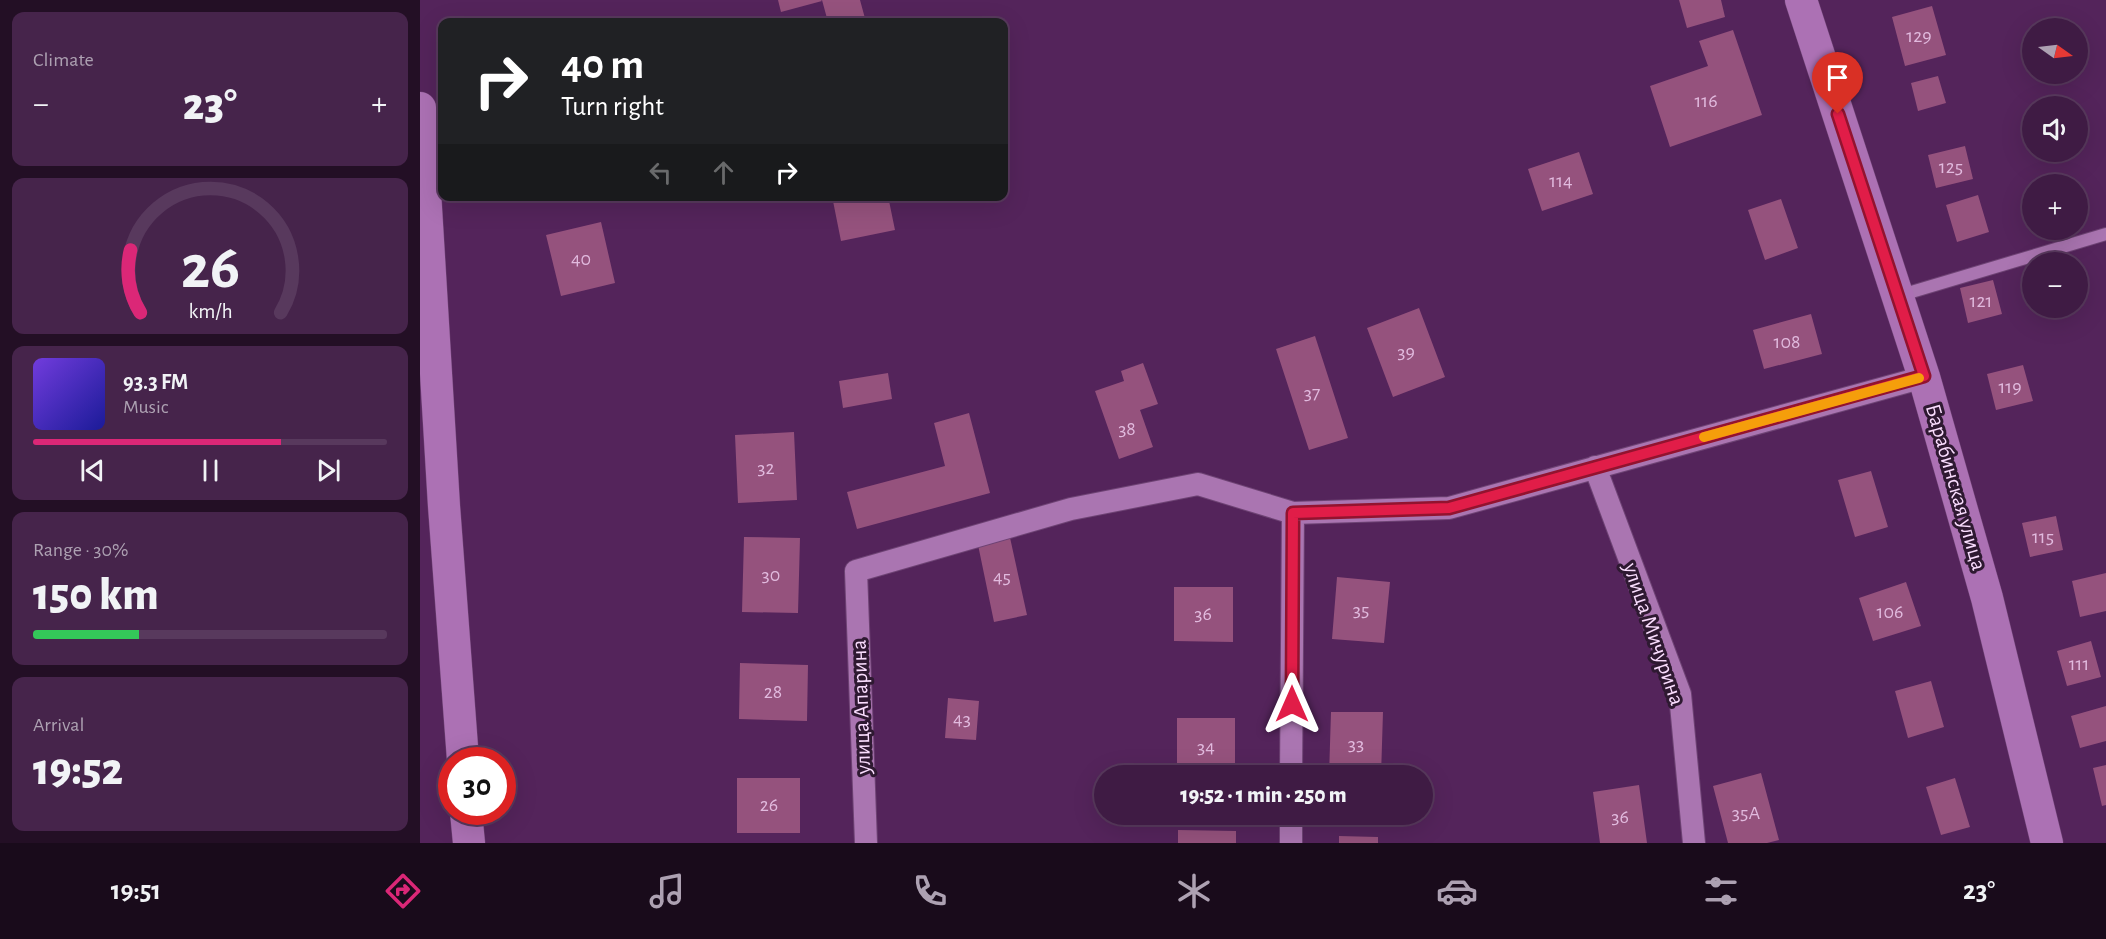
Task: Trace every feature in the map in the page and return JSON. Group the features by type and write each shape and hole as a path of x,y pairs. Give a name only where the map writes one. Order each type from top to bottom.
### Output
{"street":[{"name":"Барабинская улица","path":"1801,0 1924,376 1987,598 2047,843"},
{"path":"420,108 444,506 462,747"},
{"path":"1291,765 1293,513 1449,508 1924,376"},
{"name":"улица Мичурина","path":"1595,467 1680,694 1694,843"},
{"name":"улица Апарина","path":"866,843 856,571 1071,509 1198,484 1293,513"},
{"path":"467,825 468,843"},
{"path":"1291,825 1291,843"}],"lane":[{"path":"1898,296 2106,234"}],"building":[{"path":"778,0 821,0 822,1 781,12"},
{"path":"822,0 860,0 865,18 827,18"},
{"path":"1679,0 1721,0 1725,17 1687,28"},
{"path":"1932,6 1946,55 1905,66 1892,17"},
{"path":"1733,30 1762,115 1670,147 1650,86 1708,66 1699,41"},
{"path":"1938,76 1946,103 1918,111 1911,83"},
{"path":"1965,146 1973,179 1936,188 1928,155"},
{"path":"1579,152 1593,194 1542,211 1528,169"},
{"path":"1978,195 1989,232 1957,242 1946,205"},
{"path":"1781,199 1798,248 1765,260 1748,210"},
{"path":"833,201 889,201 895,230 841,241"},
{"path":"601,222 615,283 561,296 546,235"},
{"path":"1993,280 2002,314 1968,323 1960,288"},
{"path":"1419,308 1445,377 1393,397 1367,328"},
{"path":"1811,314 1822,354 1764,369 1753,330"},
{"path":"1315,336 1348,438 1309,450 1276,349"},
{"path":"1143,363 1158,404 1140,410 1153,447 1119,459 1095,391 1124,381 1121,371"},
{"path":"2023,365 2033,401 1996,410 1987,374"},
{"path":"888,373 892,399 843,408 839,381"},
{"path":"969,413 990,493 857,529 847,492 945,466 934,423"},
{"path":"794,432 797,500 738,503 735,435"},
{"path":"1871,471 1888,527 1855,537 1838,480"},
{"path":"2056,516 2063,550 2030,557 2022,523"},
{"path":"1009,533 1027,615 994,622 977,540"},
{"path":"744,537 800,538 798,613 742,612"},
{"path":"2106,573 2106,611 2080,617 2072,581"},
{"path":"1337,577 1390,582 1384,643 1332,639"},
{"path":"1906,582 1921,626 1873,641 1859,598"},
{"path":"1174,587 1233,587 1233,642 1174,641"},
{"path":"2091,641 2101,677 2067,686 2057,651"},
{"path":"740,663 808,665 807,721 739,719"},
{"path":"1931,681 1944,727 1908,738 1895,691"},
{"path":"948,698 979,701 976,740 945,738"},
{"path":"2106,706 2106,741 2080,748 2071,716"},
{"path":"1331,712 1383,712 1381,765 1329,765"},
{"path":"1177,718 1235,718 1235,765 1177,765"},
{"path":"2106,765 2106,805 2102,806 2093,768"},
{"path":"1761,773 1779,840 1767,843 1728,843 1713,786"},
{"path":"737,778 800,778 800,833 737,833"},
{"path":"1955,778 1970,827 1941,835 1926,787"},
{"path":"1639,785 1647,843 1600,843 1593,792"},
{"path":"1178,830 1236,831 1236,843 1178,843"},
{"path":"1339,836 1378,837 1378,843 1339,843"}],"slow traffic":[{"path":"1704,437 1919,378"}],"route":[{"path":"1292,704 1293,513 1449,508 1924,376 1838,114"}]}
